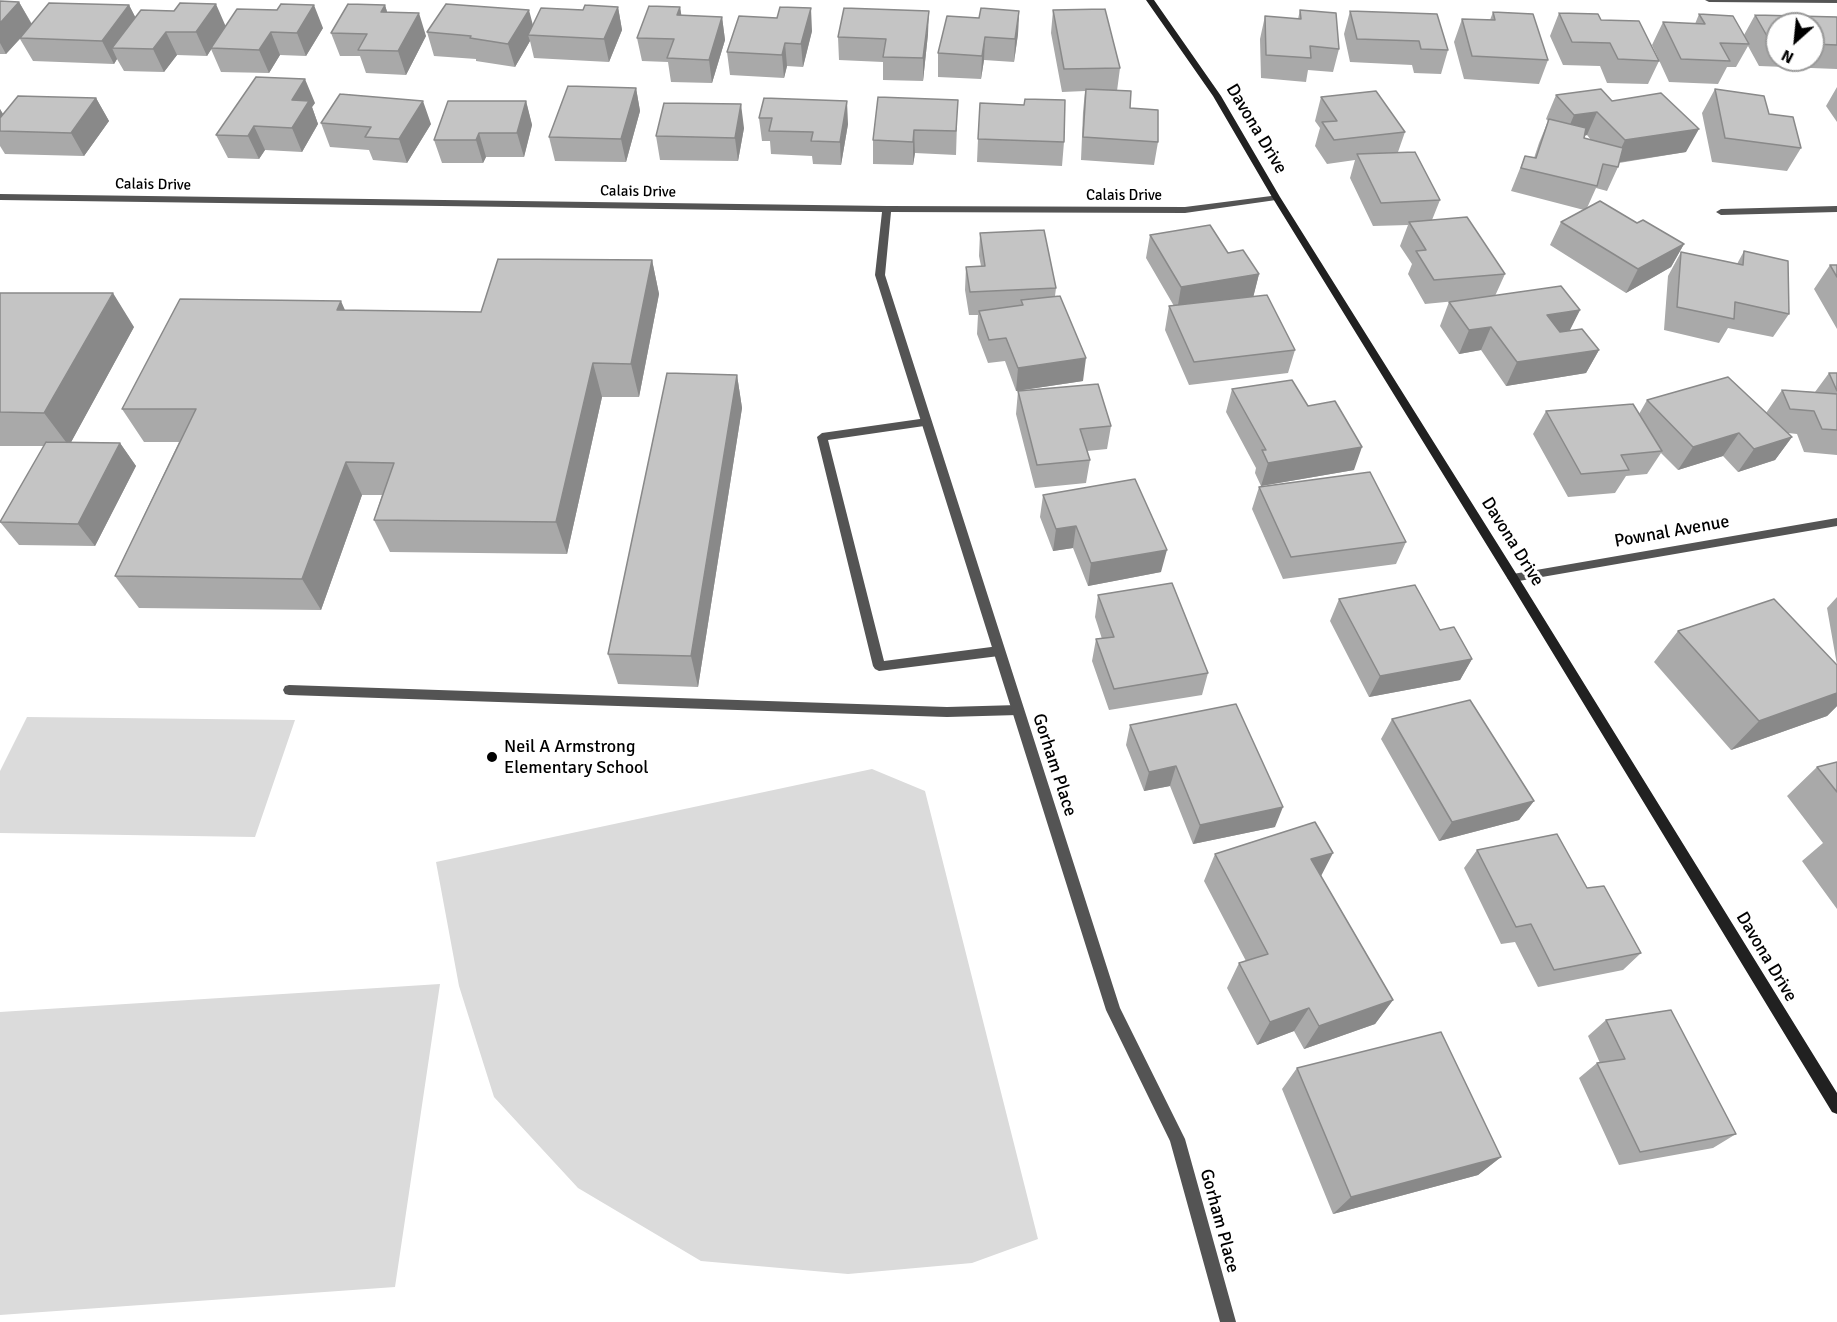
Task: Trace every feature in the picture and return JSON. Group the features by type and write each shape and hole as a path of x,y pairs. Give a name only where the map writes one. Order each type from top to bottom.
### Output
{"street":[{"name":"Davona Drive","path":"1150,0 1217,96 1276,197 1513,578 1837,1107"},
{"path":"1709,0 1837,1"},
{"name":"Calais Drive","path":"0,197 887,209 1185,210 1276,197"},
{"name":"Gorham Place","path":"887,209 880,275 1113,1010 1177,1139 1228,1322"},
{"path":"1721,212 1837,209"},
{"path":"927,422 822,437 879,666 999,651"},
{"name":"Pownal Avenue","path":"1513,578 1837,522"},
{"path":"289,690 947,712 1018,710"}],"shaded area":[{"path":"27,717 295,720 255,837 0,833 0,771"},
{"path":"872,769 925,791 1038,1239 972,1263 848,1274 701,1261 578,1188 494,1097 459,986 436,862"},
{"path":"440,984 395,1287 0,1315 0,1012"}],"building":[{"path":"0,1 19,2 0,23"},
{"path":"49,3 129,5 102,41 20,38"},
{"path":"180,3 216,4 196,32 166,32 153,49 112,48 141,10 174,11"},
{"path":"281,4 314,5 297,33 271,32 259,50 211,48 237,9 277,10"},
{"path":"348,4 385,5 381,12 419,13 398,51 358,50 367,34 331,33"},
{"path":"446,4 529,10 508,44 470,38 471,36 427,32"},
{"path":"585,5 618,7 604,39 528,35 541,8 583,10"},
{"path":"649,6 680,7 677,15 722,17 709,60 667,58 674,39 637,38"},
{"path":"780,7 811,8 801,44 785,43 782,55 727,52 739,16 777,18"},
{"path":"844,8 929,11 923,58 883,57 886,39 838,37"},
{"path":"981,8 1019,11 1015,39 985,37 982,56 938,53 947,16 979,18"},
{"path":"1105,9 1120,68 1064,69 1053,10"},
{"path":"1300,10 1336,13 1339,49 1310,46 1311,58 1266,55 1265,16 1301,19"},
{"path":"1350,11 1437,14 1448,50 1421,49 1419,41 1357,39"},
{"path":"1493,12 1533,14 1548,60 1472,56 1462,19 1495,20"},
{"path":"1559,13 1598,14 1601,20 1639,21 1659,61 1618,59 1610,43 1572,42"},
{"path":"1699,14 1733,16 1749,44 1720,43 1730,61 1681,59 1663,22 1705,24"},
{"path":"1755,15 1765,15 1765,32"},
{"path":"1825,17 1837,17 1837,45 1825,44"},
{"path":"256,77 305,79 292,100 309,101 292,128 254,126 248,136 216,135"},
{"path":"568,86 636,88 621,139 549,137"},
{"path":"1086,89 1131,91 1130,108 1158,110 1158,142 1083,137"},
{"path":"1601,89 1612,101 1661,93 1699,129 1625,140 1597,112 1574,115 1556,95"},
{"path":"1715,89 1764,96 1769,114 1793,117 1801,148 1725,138"},
{"path":"1376,91 1405,132 1334,140 1322,122 1337,121 1321,97"},
{"path":"340,94 423,101 399,139 365,137 371,127 321,123"},
{"path":"18,96 96,98 71,133 0,131 0,118"},
{"path":"878,97 958,100 956,131 914,130 913,142 873,140"},
{"path":"764,98 847,101 840,142 811,141 813,132 769,131 772,118 759,118"},
{"path":"1025,99 1065,100 1064,142 978,139 980,103 1024,105"},
{"path":"448,101 526,101 517,133 479,133 476,140 434,140"},
{"path":"664,103 741,104 735,138 656,136"},
{"path":"1549,119 1586,128 1584,138 1623,148 1618,167 1603,164 1597,186 1521,168 1525,156 1536,158"},
{"path":"1415,152 1440,200 1381,203 1357,154"},
{"path":"1600,201 1637,223 1643,220 1684,244 1638,269 1561,222"},
{"path":"1467,217 1505,274 1434,280 1416,251 1426,250 1409,222"},
{"path":"1210,225 1228,253 1243,250 1259,274 1181,287 1150,235"},
{"path":"1044,230 1056,288 970,292 966,267 985,266 980,233"},
{"path":"1744,251 1788,261 1789,314 1735,302 1734,319 1677,307 1681,252 1743,265"},
{"path":"498,259 652,260 631,364 593,363 556,522 374,520 394,463 346,462 302,579 115,576 196,409 122,409 180,299 341,301 337,310 481,312"},
{"path":"1830,265 1837,265 1837,277"},
{"path":"1561,286 1580,310 1547,315 1560,332 1582,329 1599,350 1517,362 1491,327 1469,330 1449,302"},
{"path":"0,293 113,293 44,413 0,412"},
{"path":"1267,295 1295,350 1194,362 1169,306"},
{"path":"1060,296 1086,358 1018,368 1006,338 989,340 979,311 1023,305 1021,300"},
{"path":"667,373 737,375 691,656 608,654"},
{"path":"1829,373 1837,373 1837,391"},
{"path":"1728,377 1792,437 1754,449 1739,433 1693,447 1647,400"},
{"path":"1292,380 1308,406 1335,401 1362,447 1268,463 1262,450 1266,450 1232,389"},
{"path":"1098,384 1111,426 1080,429 1090,460 1037,465 1018,391"},
{"path":"1782,390 1837,394 1837,430 1822,429 1814,411 1790,409"},
{"path":"1633,404 1662,451 1621,455 1629,470 1581,474 1546,411"},
{"path":"46,442 120,443 78,524 0,522"},
{"path":"1370,472 1406,542 1291,557 1259,487"},
{"path":"1135,479 1167,550 1091,563 1076,526 1056,529 1043,495"},
{"path":"1172,583 1208,673 1114,689 1096,639 1114,637 1098,595"},
{"path":"1415,585 1440,630 1454,627 1472,659 1380,676 1339,599"},
{"path":"1774,599 1837,665 1837,693 1759,721 1678,631"},
{"path":"1470,700 1534,801 1452,822 1392,719"},
{"path":"1236,704 1283,807 1200,825 1176,766 1149,772 1130,725"},
{"path":"1837,762 1837,792 1817,767"},
{"path":"1315,822 1333,853 1311,859 1393,1000 1319,1026 1309,1008 1270,1022 1239,963 1268,954 1215,854"},
{"path":"1557,834 1587,888 1604,886 1641,953 1554,970 1531,924 1516,927 1477,850"},
{"path":"1671,1010 1736,1134 1640,1152 1597,1063 1625,1059 1606,1020"},
{"path":"1441,1032 1501,1157 1351,1197 1297,1068"}],"place":[{"name":"Neil A Armstrong Elementary School","path":"492,757"}]}
